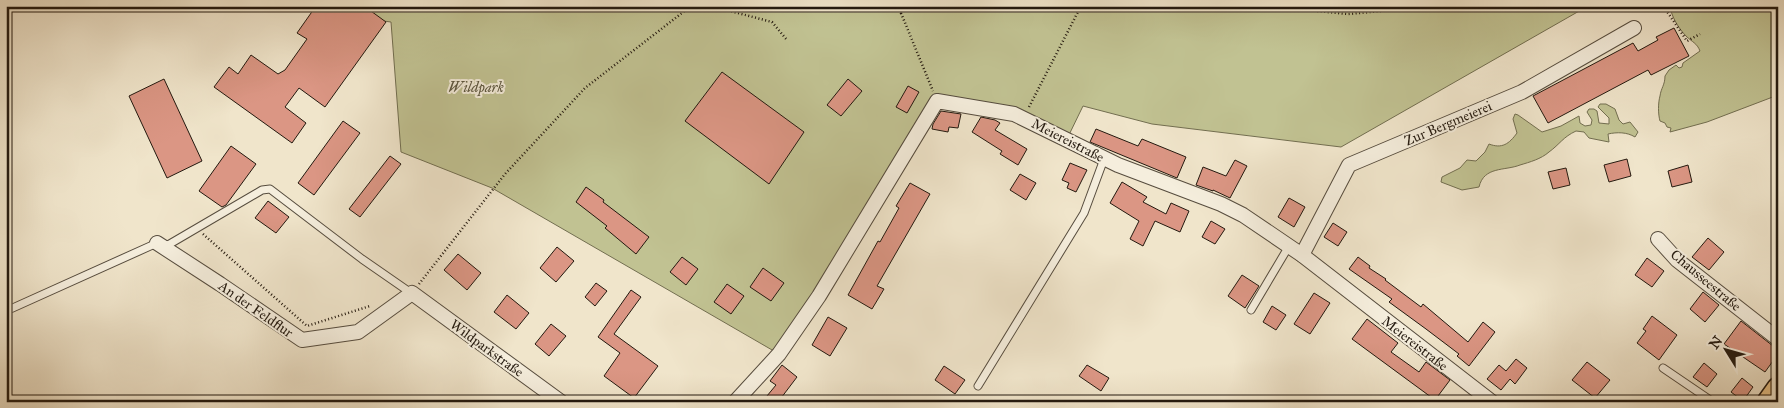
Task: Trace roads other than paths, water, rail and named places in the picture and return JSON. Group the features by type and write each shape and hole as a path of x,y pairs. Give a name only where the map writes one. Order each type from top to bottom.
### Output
{"main road":[{"path":"1768,402 1778,388"}],"street":[{"name":"Zur Bergmeierei","path":"1302,255 1349,165 1522,92 1634,28"},
{"name":"Meiereistraße","path":"735,402 779,354 819,296 937,101 1014,114 1104,159 1221,204 1244,215 1302,255 1492,402"},
{"name":"Chausseestraße","path":"1658,239 1678,260 1778,339"},
{"name":"An der Feldflur","path":"157,243 302,340 358,332 412,294"},
{"name":"Wildparkstraße","path":"412,294 561,402"}],"lane":[{"path":"978,386 1084,213 1104,159"},
{"path":"6,311 157,243 168,245 262,190 270,188 362,259 412,294"},
{"path":"1250,310 1289,246"},
{"path":"1663,368 1713,402"}],"park label":[{"name":"Wildpark","path":"476,87"}]}
